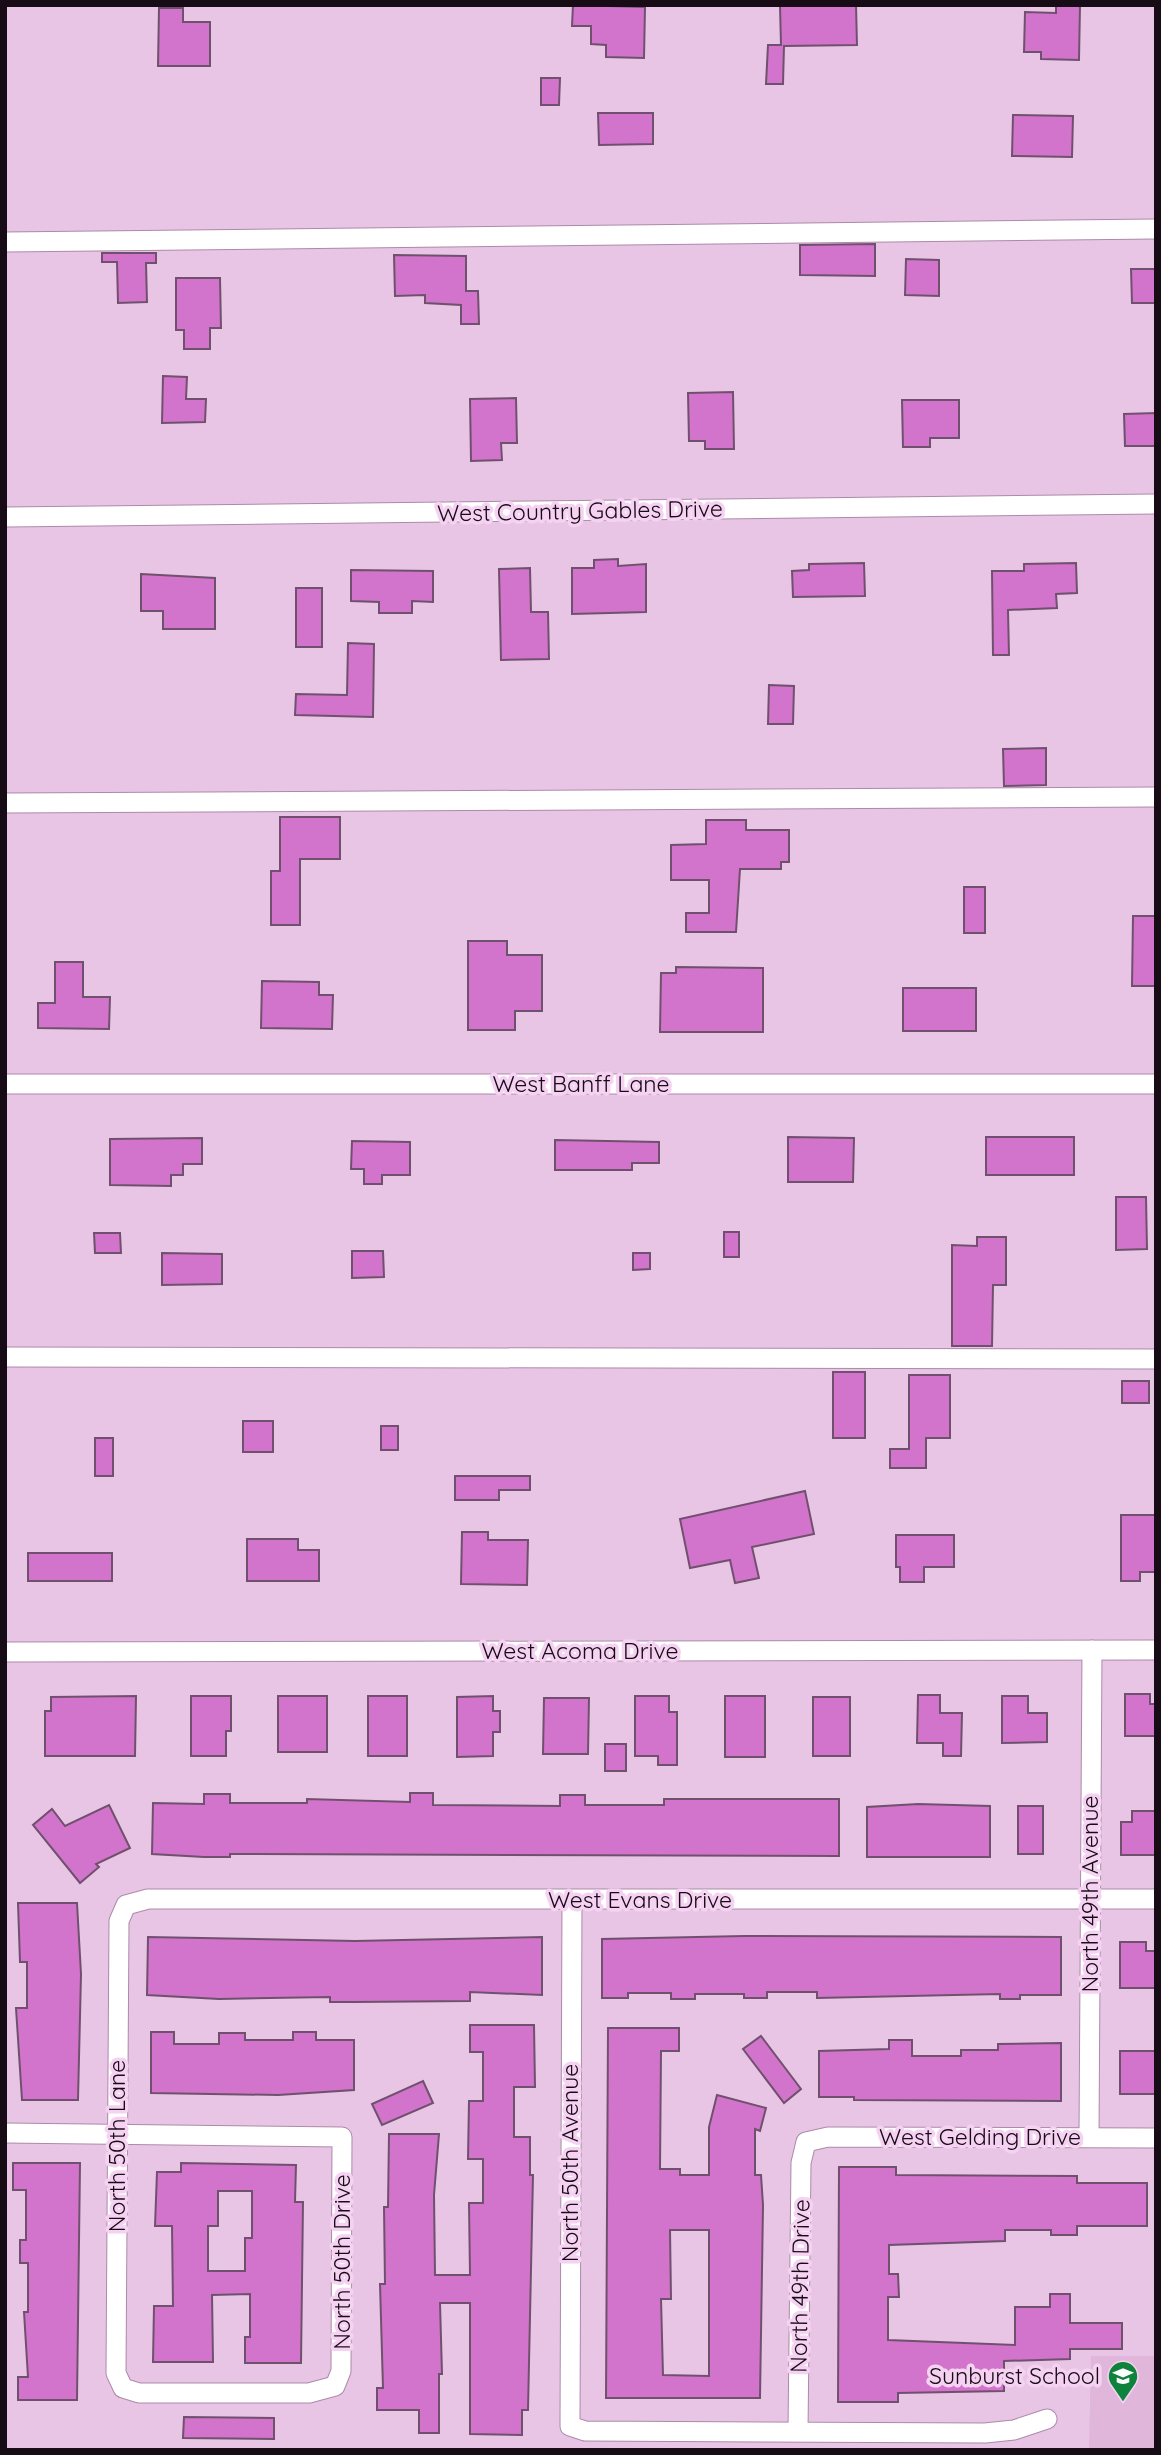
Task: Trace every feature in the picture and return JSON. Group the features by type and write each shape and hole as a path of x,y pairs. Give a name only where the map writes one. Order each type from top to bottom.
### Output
{"street":[{"path":"5,242 1156,229"},
{"name":"West Country Gables Drive","path":"5,517 1156,504"},
{"path":"5,803 1156,797"},
{"name":"West Banff Lane","path":"5,1084 1156,1084"},
{"path":"5,1357 1156,1359"},
{"name":"North 49th Avenue","path":"1089,2137 1092,1650"},
{"name":"West Acoma Drive","path":"5,1652 1156,1650"},
{"name":"West Evans Drive","path":"126,1905 148,1899 1156,1899"},
{"name":"North 50th Avenue","path":"572,1900 570,2426 585,2431 798,2431"},
{"name":"North 50th Lane","path":"126,1905 118,1921 116,2373 124,2388 139,2393 309,2393 335,2386"},
{"path":"5,2133 117,2135"},
{"name":"North 50th Drive","path":"117,2135 342,2137 341,2371 335,2386"},
{"name":"West Gelding Drive","path":"806,2142 828,2137 1156,2138"},
{"name":"North 49th Drive","path":"798,2431 801,2163 806,2142"},
{"path":"798,2431 985,2433 1014,2430 1046,2419"}],"shaded area":[{"name":"Sunburst School","path":"1091,2356 1156,2356 1156,2450 1089,2450"}],"building":[{"path":"573,5 645,7 644,58 606,57 606,45 591,44 591,26 572,26"},
{"path":"856,5 857,45 784,46 783,84 766,84 768,45 781,45 780,6"},
{"path":"1056,5 1080,5 1079,60 1041,59 1041,52 1024,52 1025,12 1056,13"},
{"path":"159,8 183,8 183,22 210,22 210,66 158,66"},
{"path":"541,78 560,78 559,105 541,105"},
{"path":"598,113 653,113 653,144 599,145"},
{"path":"1013,115 1073,116 1072,157 1012,156"},
{"path":"875,244 875,276 800,275 800,245"},
{"path":"102,253 156,253 156,263 146,263 147,302 118,303 117,262 102,262"},
{"path":"394,255 466,256 466,291 478,291 479,324 461,324 461,305 425,303 425,295 395,296"},
{"path":"906,259 939,260 939,296 905,295"},
{"path":"1131,269 1156,269 1156,303 1132,303"},
{"path":"176,278 220,278 221,328 210,328 210,349 184,349 184,330 176,330"},
{"path":"163,376 187,377 186,399 206,399 205,422 162,423"},
{"path":"733,392 734,449 705,449 705,441 689,441 688,393"},
{"path":"516,398 517,443 501,443 502,460 471,461 470,399"},
{"path":"902,400 959,400 959,438 930,438 930,447 903,447"},
{"path":"1156,413 1156,446 1125,446 1124,414"},
{"path":"618,559 618,566 646,564 646,612 572,614 572,568 594,568 594,560"},
{"path":"864,563 865,596 793,597 792,571 809,570 809,564"},
{"path":"1076,563 1077,593 1056,594 1057,608 1008,610 1009,655 993,655 992,571 1024,571 1024,564"},
{"path":"530,568 531,612 548,612 549,659 501,660 499,569"},
{"path":"351,570 433,571 433,602 412,601 412,613 379,613 379,602 351,601"},
{"path":"141,574 215,578 215,629 163,629 163,611 141,611"},
{"path":"296,588 322,588 322,647 296,647"},
{"path":"348,643 374,644 373,717 295,715 296,694 347,695"},
{"path":"769,685 794,686 793,724 768,724"},
{"path":"1046,748 1046,785 1004,786 1003,749"},
{"path":"280,817 340,817 340,859 300,859 300,925 271,925 271,871 280,871"},
{"path":"706,820 746,820 746,830 789,830 789,862 781,862 781,869 740,869 736,932 686,932 686,913 709,913 709,880 671,880 671,845 706,844"},
{"path":"964,887 985,887 985,933 964,933"},
{"path":"1133,916 1156,916 1156,986 1132,986"},
{"path":"468,941 507,941 507,955 542,955 542,1011 515,1011 515,1030 468,1030"},
{"path":"55,962 83,962 83,997 110,997 109,1029 38,1028 38,1003 55,1003"},
{"path":"676,967 763,968 763,1032 660,1032 661,973 676,973"},
{"path":"262,981 319,982 319,995 333,995 332,1029 261,1028"},
{"path":"903,988 976,988 976,1031 903,1031"},
{"path":"788,1137 854,1138 853,1182 788,1182"},
{"path":"986,1137 1074,1137 1074,1175 986,1175"},
{"path":"202,1138 202,1164 183,1164 183,1175 171,1175 171,1186 110,1185 110,1139"},
{"path":"555,1140 659,1142 659,1163 632,1163 632,1170 555,1170"},
{"path":"352,1141 410,1142 410,1175 382,1175 382,1184 364,1184 364,1169 351,1169"},
{"path":"1116,1197 1146,1197 1147,1249 1116,1250"},
{"path":"724,1232 739,1232 739,1257 724,1257"},
{"path":"94,1233 120,1233 121,1253 95,1253"},
{"path":"977,1237 1006,1237 1006,1285 993,1285 992,1346 952,1346 952,1245 977,1246"},
{"path":"352,1251 383,1251 384,1277 352,1278"},
{"path":"162,1253 222,1254 222,1284 162,1285"},
{"path":"633,1253 650,1253 650,1269 633,1270"},
{"path":"833,1372 865,1372 865,1438 833,1438"},
{"path":"909,1375 950,1375 950,1438 926,1438 926,1468 890,1468 890,1449 909,1449"},
{"path":"1122,1381 1149,1381 1149,1403 1122,1403"},
{"path":"243,1421 273,1421 273,1452 243,1452"},
{"path":"381,1426 398,1426 398,1450 381,1450"},
{"path":"95,1438 113,1438 113,1476 95,1476"},
{"path":"455,1476 530,1476 530,1490 499,1490 499,1500 455,1500"},
{"path":"805,1491 814,1534 752,1547 759,1578 735,1583 730,1560 690,1568 680,1519"},
{"path":"1121,1515 1156,1515 1156,1572 1140,1572 1140,1581 1121,1581"},
{"path":"462,1532 488,1532 488,1540 528,1540 527,1585 461,1584"},
{"path":"896,1535 954,1535 954,1567 924,1567 924,1582 900,1582 900,1567 896,1567"},
{"path":"247,1539 298,1539 298,1550 319,1550 319,1581 247,1581"},
{"path":"28,1553 112,1553 112,1581 28,1581"},
{"path":"1125,1694 1150,1694 1150,1704 1156,1704 1156,1736 1125,1736"},
{"path":"918,1695 940,1695 940,1713 962,1713 961,1756 943,1756 943,1743 917,1743"},
{"path":"136,1696 135,1756 45,1756 45,1711 51,1711 51,1697"},
{"path":"191,1696 231,1696 231,1731 226,1731 226,1756 191,1756"},
{"path":"278,1696 327,1696 327,1752 278,1752"},
{"path":"368,1696 407,1696 407,1756 368,1756"},
{"path":"493,1696 493,1711 500,1711 500,1732 493,1732 493,1756 457,1757 457,1697"},
{"path":"635,1696 669,1696 669,1712 677,1712 677,1765 658,1765 658,1756 635,1756"},
{"path":"725,1696 765,1696 765,1757 725,1757"},
{"path":"1002,1696 1028,1696 1028,1713 1047,1713 1047,1742 1002,1743"},
{"path":"813,1697 850,1697 850,1756 813,1756"},
{"path":"544,1698 589,1698 588,1754 543,1754"},
{"path":"605,1744 626,1744 626,1771 605,1771"},
{"path":"410,1793 433,1793 433,1805 560,1806 560,1795 585,1795 585,1805 664,1805 664,1799 839,1799 839,1856 230,1854 230,1857 204,1857 152,1854 153,1803 204,1804 204,1794 230,1794 230,1803 307,1803 307,1799 410,1802"},
{"path":"918,1804 990,1806 990,1857 867,1857 867,1807"},
{"path":"109,1805 130,1848 96,1864 99,1867 80,1883 33,1825 52,1809 65,1826"},
{"path":"1018,1806 1043,1806 1043,1854 1018,1854"},
{"path":"1132,1811 1156,1811 1156,1855 1121,1855 1121,1822 1132,1822"},
{"path":"18,1903 77,1903 81,1974 78,2100 22,2100 16,2008 27,2008 27,1962 20,1962"},
{"path":"744,1936 1061,1937 1061,1995 1020,1995 1020,1999 1000,1999 1000,1994 817,1998 817,1992 767,1992 767,1998 744,1998 744,1994 695,1994 695,1999 671,1999 671,1993 628,1993 628,1998 602,1998 602,1939"},
{"path":"148,1937 355,1941 542,1937 542,1995 470,1992 470,2001 330,2002 330,1997 219,1999 147,1995"},
{"path":"1120,1942 1146,1942 1146,1951 1156,1951 1156,1988 1120,1988"},
{"path":"470,2025 534,2025 535,2087 514,2087 514,2137 530,2137 530,2175 533,2175 528,2410 522,2410 522,2435 470,2434 470,2303 440,2303 442,2374 439,2374 439,2433 419,2433 419,2410 377,2410 377,2388 383,2388 380,2284 385,2284 384,2207 388,2207 389,2134 439,2134 434,2195 435,2275 470,2275 469,2203 483,2203 483,2159 468,2159 469,2101 483,2101 483,2052 470,2052"},
{"path":"608,2028 679,2028 679,2051 661,2051 660,2169 680,2169 680,2175 709,2175 709,2127 717,2095 766,2108 760,2131 755,2129 755,2175 761,2175 763,2205 760,2398 606,2398","holes":["670,2230 709,2230 709,2376 663,2375 661,2299 671,2299"]},
{"path":"151,2032 174,2032 174,2044 219,2044 219,2033 245,2033 245,2040 293,2040 293,2032 316,2032 316,2040 354,2040 354,2090 278,2095 151,2093"},
{"path":"761,2036 801,2089 784,2103 743,2049"},
{"path":"889,2040 912,2040 912,2056 961,2056 961,2050 998,2050 998,2044 1061,2043 1061,2101 854,2100 854,2097 819,2097 819,2051 889,2049"},
{"path":"1120,2051 1156,2051 1156,2094 1120,2094"},
{"path":"423,2081 433,2103 382,2125 372,2104"},
{"path":"13,2163 80,2163 77,2400 18,2400 18,2377 28,2377 24,2312 28,2312 28,2263 20,2263 20,2240 26,2240 26,2190 13,2190"},
{"path":"181,2163 296,2165 295,2202 303,2202 301,2363 245,2363 245,2337 250,2337 250,2294 212,2295 213,2362 153,2362 154,2306 173,2306 172,2226 155,2226 157,2172 181,2172","holes":["218,2191 252,2191 252,2238 245,2238 245,2271 208,2271 208,2226 218,2226"]},
{"path":"839,2167 896,2167 896,2175 1077,2176 1077,2183 1147,2183 1147,2226 1077,2226 1077,2235 1051,2235 1051,2230 1005,2230 1005,2241 889,2245 889,2274 898,2274 899,2297 888,2297 888,2340 1015,2345 1015,2307 1050,2307 1050,2294 1070,2294 1070,2323 1122,2323 1122,2349 1070,2349 1070,2359 1004,2361 1004,2391 898,2393 898,2402 838,2402"},
{"path":"184,2417 274,2418 274,2439 183,2438"}],"place":[{"name":"Sunburst School","path":"1123,2403"}]}
